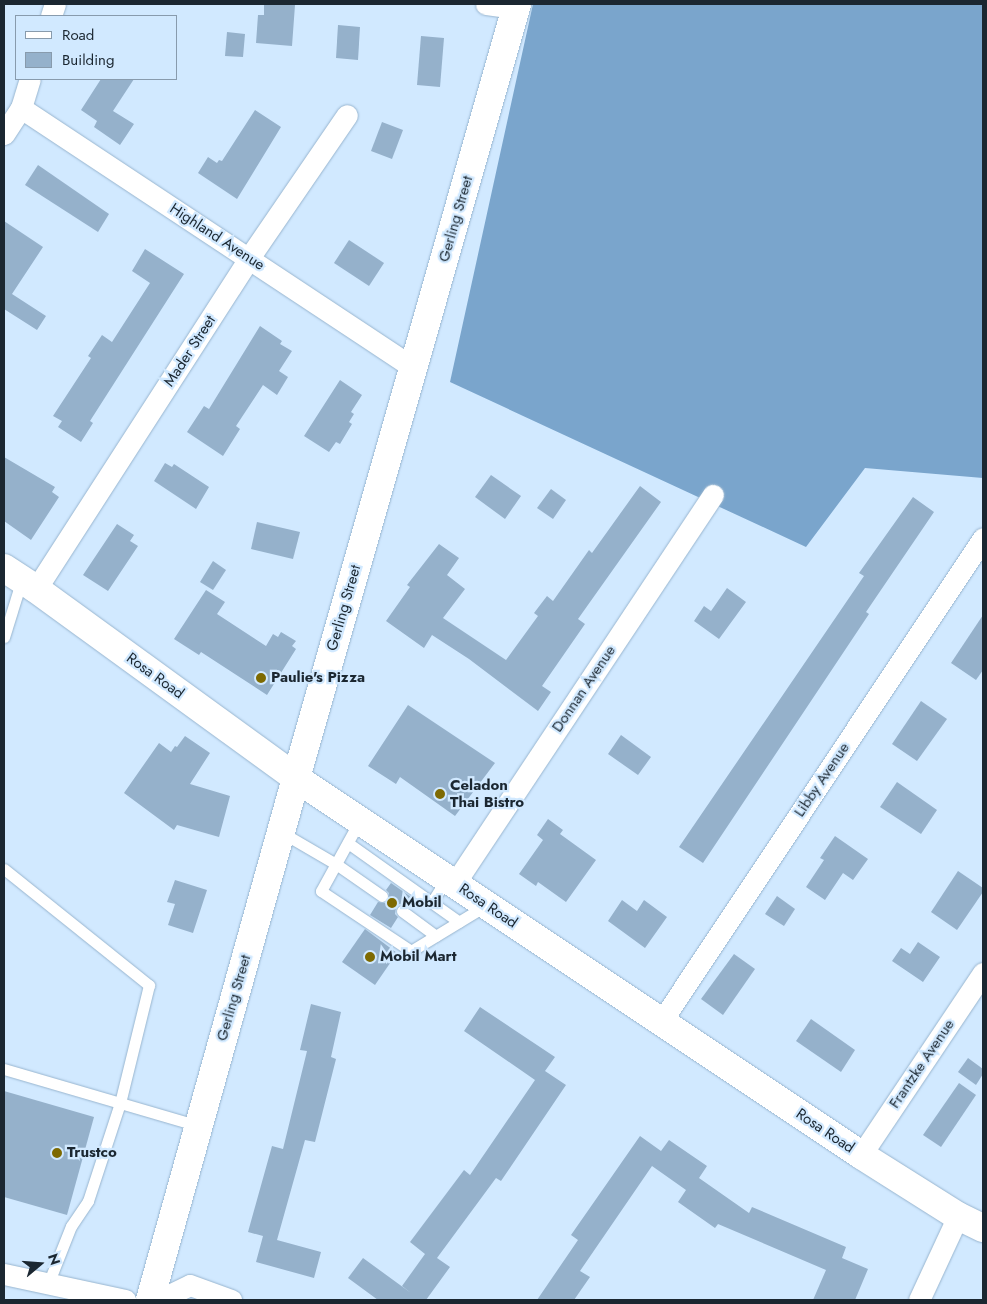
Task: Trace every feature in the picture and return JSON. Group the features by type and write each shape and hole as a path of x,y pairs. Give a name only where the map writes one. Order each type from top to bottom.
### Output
{"street":[{"path":"486,4 517,6"},
{"name":"Gerling Street","path":"150,1300 296,778 517,6"},
{"path":"4,134 21,108 30,80"},
{"name":"Highland Avenue","path":"21,108 413,367"},
{"name":"Mader Street","path":"21,579 249,258 347,115"},
{"name":"Donnan Avenue","path":"451,880 713,495"},
{"name":"Libby Avenue","path":"661,1022 983,538"},
{"name":"Rosa Road","path":"21,579 296,778 354,832 388,854 451,880 860,1155 958,1216 983,1228"},
{"name":"Frantzke Avenue","path":"860,1155 983,973"},
{"path":"920,1300 958,1216"},
{"path":"4,1274 125,1300"},
{"path":"159,1300 190,1285 231,1300"}],"lane":[{"path":"4,636 21,579"},
{"path":"281,832 336,864 382,896"},
{"path":"354,832 321,891 411,951 486,905"},
{"path":"388,854 432,902 459,922"},
{"path":"4,869 149,985 120,1103 88,1201 71,1226 48,1284"},
{"path":"432,902 451,880"},
{"path":"402,911 436,936"},
{"path":"4,1069 199,1126"}],"shaded area":[{"path":"533,4 983,4 983,478 865,468 806,547 450,382"}],"building":[{"path":"264,4 295,5 292,46 256,43 258,15 264,15"},
{"path":"338,25 360,27 358,60 336,58"},
{"path":"227,32 245,34 243,57 225,56"},
{"path":"421,36 444,38 440,87 417,85"},
{"path":"100,80 133,80 113,111 134,124 120,145 94,127 97,121 81,110"},
{"path":"255,110 281,127 237,199 198,173 208,157 217,163 219,160 222,161"},
{"path":"382,122 403,130 392,159 371,151"},
{"path":"38,165 109,214 98,232 25,185"},
{"path":"4,221 43,247 12,294 46,316 37,330 4,309"},
{"path":"349,240 384,263 369,286 334,263"},
{"path":"145,249 184,274 90,421 93,423 81,442 58,427 62,421 53,416 91,358 88,356 102,335 112,342 150,283 132,271"},
{"path":"260,326 282,341 280,344 292,351 279,371 288,377 277,395 263,385 236,426 240,429 223,456 187,432 204,406 209,409"},
{"path":"340,380 362,395 351,412 354,414 349,422 352,424 340,444 336,442 329,452 304,436"},
{"path":"4,457 55,487 52,492 59,497 31,540 4,521"},
{"path":"165,463 172,467 174,464 209,487 196,509 154,481"},
{"path":"491,475 521,496 505,519 475,497"},
{"path":"640,486 661,502 578,619 585,624 542,686 551,692 538,711 469,659 432,635 424,648 386,621 410,587 407,585 439,544 459,558 447,575 465,589 443,618 506,660 538,616 534,613 547,596 553,601 589,550 592,553"},
{"path":"551,489 566,500 553,519 537,508"},
{"path":"913,497 934,512 866,612 869,614 703,863 679,847 864,576 859,573"},
{"path":"257,522 300,532 293,559 251,549"},
{"path":"117,524 134,535 130,541 138,546 108,591 83,575"},
{"path":"213,561 226,570 213,590 200,582"},
{"path":"727,588 746,602 719,639 694,621 704,606 711,611"},
{"path":"206,590 225,602 217,614 266,646 273,634 278,637 281,632 296,641 292,646 296,649 267,695 201,652 199,655 174,639"},
{"path":"983,615 983,670 976,680 951,663"},
{"path":"921,701 947,719 917,761 892,744"},
{"path":"408,705 495,763 455,816 400,777 396,784 368,766"},
{"path":"621,735 651,757 638,775 608,754"},
{"path":"185,736 210,753 190,784 230,796 219,837 177,825 174,830 124,793 159,743 171,752"},
{"path":"897,782 937,810 921,834 880,807"},
{"path":"548,819 563,830 560,834 596,860 566,902 538,882 536,886 519,874 543,840 537,835"},
{"path":"835,836 868,859 853,880 843,873 825,900 806,887 824,860 820,858"},
{"path":"958,871 983,888 983,892 957,930 931,912"},
{"path":"175,880 207,890 193,933 168,925 175,904 167,902"},
{"name":"Mobil","path":"391,883 411,897 406,905 399,904 396,907 395,914 398,917 391,928 370,915 378,902 385,903 388,900 389,893 386,890"},
{"path":"777,896 795,909 784,926 765,914"},
{"path":"622,900 637,911 644,900 667,917 645,948 608,921"},
{"name":"Mobil Mart","path":"365,929 397,953 375,985 342,962"},
{"path":"918,942 940,957 923,982 892,961 901,948 910,954"},
{"path":"734,954 755,969 723,1015 701,999"},
{"path":"311,1004 341,1012 331,1057 336,1059 315,1142 305,1140 277,1240 321,1252 314,1278 256,1262 263,1236 248,1232 272,1146 283,1149 307,1051 300,1050"},
{"path":"480,1007 555,1057 545,1071 566,1085 501,1181 496,1178 437,1258 450,1267 426,1300 378,1300 348,1278 363,1258 411,1293 402,1286 425,1254 410,1242 464,1170 470,1175 535,1080 464,1031"},
{"path":"811,1019 855,1050 841,1072 796,1041"},
{"path":"968,1058 983,1069 983,1074 976,1085 958,1072"},
{"path":"959,1083 976,1095 941,1147 923,1135"},
{"path":"4,1091 94,1117 67,1215 4,1197"},
{"path":"640,1136 661,1151 669,1140 707,1166 699,1178 749,1213 752,1207 846,1247 842,1258 868,1269 855,1300 813,1300 826,1270 718,1224 715,1228 678,1202 686,1190 652,1166 580,1271 590,1277 574,1300 537,1300 578,1240 571,1235"}],"place":[{"name":"Paulie's Pizza","path":"261,678"},
{"name":"Celadon Thai Bistro","path":"440,794"},
{"name":"Mobil","path":"392,903"},
{"name":"Mobil Mart","path":"370,957"},
{"name":"Trustco","path":"57,1153"}]}
